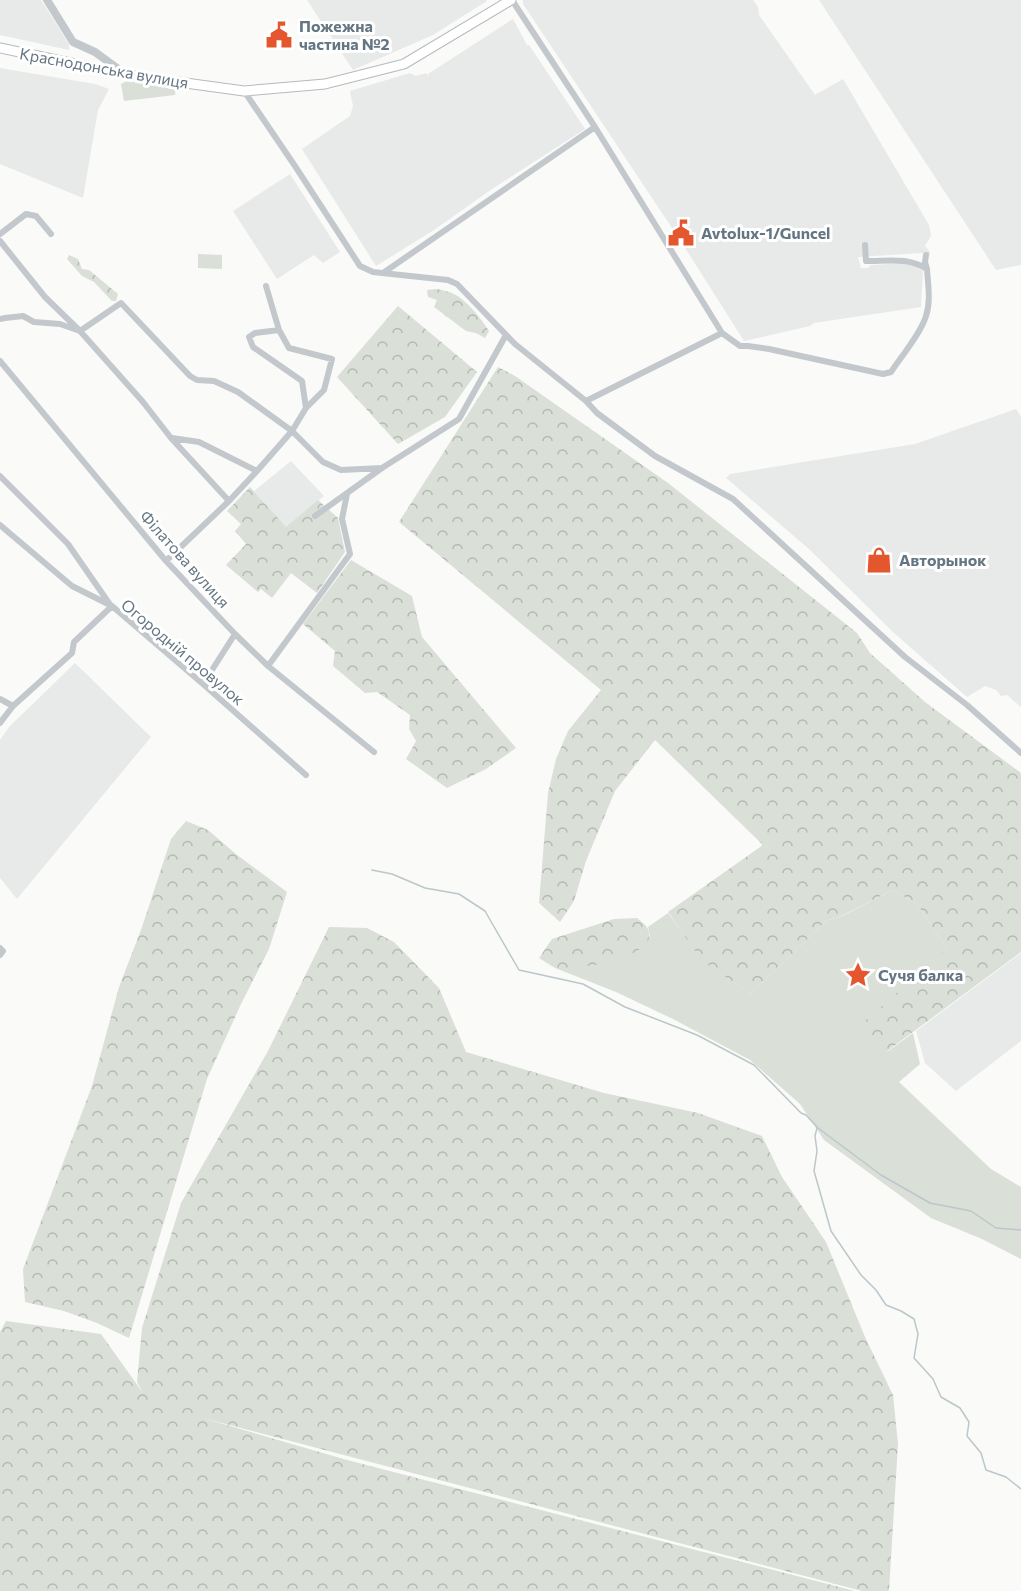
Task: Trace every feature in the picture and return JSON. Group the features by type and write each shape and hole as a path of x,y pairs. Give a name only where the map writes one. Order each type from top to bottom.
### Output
{"main road":[{"name":"Краснодонська вулиця","path":"0,48 127,75 244,91 325,84 404,64 512,0"}],"street":[{"path":"47,0 74,42 95,52 127,75"},
{"path":"512,0 595,127 722,333 740,346 769,349 883,374 891,372 926,316 929,298 925,262 927,255"},
{"path":"244,91 360,266 373,272 448,280 457,284 506,335 586,401 597,414 655,456 733,500 905,657 967,705 1021,753"},
{"path":"382,273 595,127"},
{"path":"0,234 26,214 36,216 51,234"},
{"path":"0,242 45,297 80,330 171,438 229,501"},
{"path":"865,245 866,261 905,260 916,263 927,270"},
{"path":"166,561 257,471 292,431 306,408 324,390 332,359 290,348 279,330 266,286"},
{"path":"80,330 121,303 190,376 197,380 214,381 238,392 292,431 323,462 342,470 382,468"},
{"path":"0,320 23,316 34,322 60,324 80,330"},
{"path":"279,330 255,333 249,338 253,347 302,381 306,408"},
{"path":"586,401 722,333"},
{"path":"315,516 382,468 459,419 506,335"},
{"name":"Філатова вулиця","path":"0,361 166,561 235,634 268,666 374,752"},
{"path":"171,438 199,442 257,471"},
{"path":"0,476 68,544 112,606"},
{"path":"268,666 350,554 342,519 346,494"},
{"path":"0,525 72,586 112,606"},
{"name":"Огородній провулок","path":"0,723 13,706 72,653 74,642 112,606 306,775"},
{"path":"203,684 235,634"},
{"path":"0,699 13,706"}],"shaded area":[{"path":"0,0 41,0 69,44 69,50 0,35"},
{"path":"307,0 487,1 433,35 353,70"},
{"path":"523,0 753,0 758,7 759,15 815,95 843,79 929,225 931,236 925,246 930,255 921,253 858,257 861,268 868,268 871,265 906,263 923,270 921,307 814,323 810,326 744,341 680,240 523,4"},
{"path":"819,0 1021,0 1021,265 996,270"},
{"path":"513,19 527,45 585,129 492,189 434,230 376,266 302,149 350,116 353,106 350,91 410,73 416,76 426,73 429,77 428,74"},
{"path":"0,68 95,84 109,89 98,110 83,198 0,164"},
{"path":"290,174 340,252 323,263 314,255 277,279 233,211"},
{"path":"1016,409 1021,417 1021,707 1007,695 1001,696 996,690 985,686 967,697 894,633 809,549 726,478 730,474 915,444"},
{"path":"291,461 324,496 286,528 254,491"},
{"path":"75,663 151,737 17,899 0,878 0,740 9,727"},
{"path":"1021,953 1021,1041 956,1091 925,1063 916,1031"}],"green space":[{"path":"127,81 176,89 175,95 124,101 121,84"},
{"path":"198,254 222,255 222,269 198,268"},
{"path":"69,255 78,259 82,269 89,270 118,294 116,301 112,301 94,282 82,276 67,259"},
{"path":"437,289 452,293 468,304 489,331 485,338 466,331 434,307 437,300 428,297 427,290"},
{"path":"398,306 477,372 445,417 398,444 337,377"},
{"path":"498,367 515,376 668,483 857,633 870,653 925,702 1021,773 1021,952 886,1052 858,1027 947,949 917,904 893,890 826,921 751,994 702,961 668,912 763,845 655,740 615,791 586,861 574,901 560,922 539,903 548,793 556,759 568,731 601,690 399,522"},
{"path":"250,487 286,527 318,500 338,518 345,552 317,593 291,573 272,598 261,589 258,592 226,565 246,544 235,531 241,524 227,511"},
{"path":"351,560 412,596 422,637 516,748 486,769 447,788 406,759 416,741 409,729 410,715 377,692 365,693 333,666 335,651 303,624"},
{"path":"186,821 208,830 287,892 269,949 207,1079 129,1338 64,1311 25,1302 23,1269 92,1086 119,987 141,930 171,839"},
{"path":"893,890 917,904 947,949 887,1052 913,1033 920,1064 899,1082 991,1169 1021,1187 1021,1259 982,1239 931,1218 824,1140 800,1104 750,1060 616,992 555,968 572,968 650,936 648,927 668,913 703,961 751,994 826,921 842,916"},
{"path":"637,918 646,927 649,936 647,945 633,953 596,965 572,968 555,968 539,958 552,939 614,919"},
{"path":"329,927 367,928 394,942 439,988 466,1052 604,1093 698,1113 762,1136 782,1177 826,1242 865,1337 893,1395 898,1444 889,1591 862,1591 199,1417 347,1460 855,1591 0,1591 0,1332 6,1321 101,1334 143,1393 137,1382 142,1328 181,1203 268,1051"}],"waterway":[{"path":"372,870 392,874 425,888 459,894 485,911 519,970 583,984 625,1007 697,1035 754,1065 818,1128 881,1175 930,1203 971,1211 996,1228 1021,1230"},
{"path":"817,1128 814,1171 831,1231 861,1275 876,1290 886,1305 914,1319 918,1334 914,1358 933,1379 941,1397 960,1408 969,1422 967,1436 981,1453 986,1470 1006,1477 1021,1489"}],"place":[{"name":"Пожежна частина №2","path":"279,35"},
{"name":"Avtolux-1/Guncel","path":"681,233"},
{"name":"Авторынок","path":"879,560"},
{"name":"Сучя балка","path":"858,975"}]}
